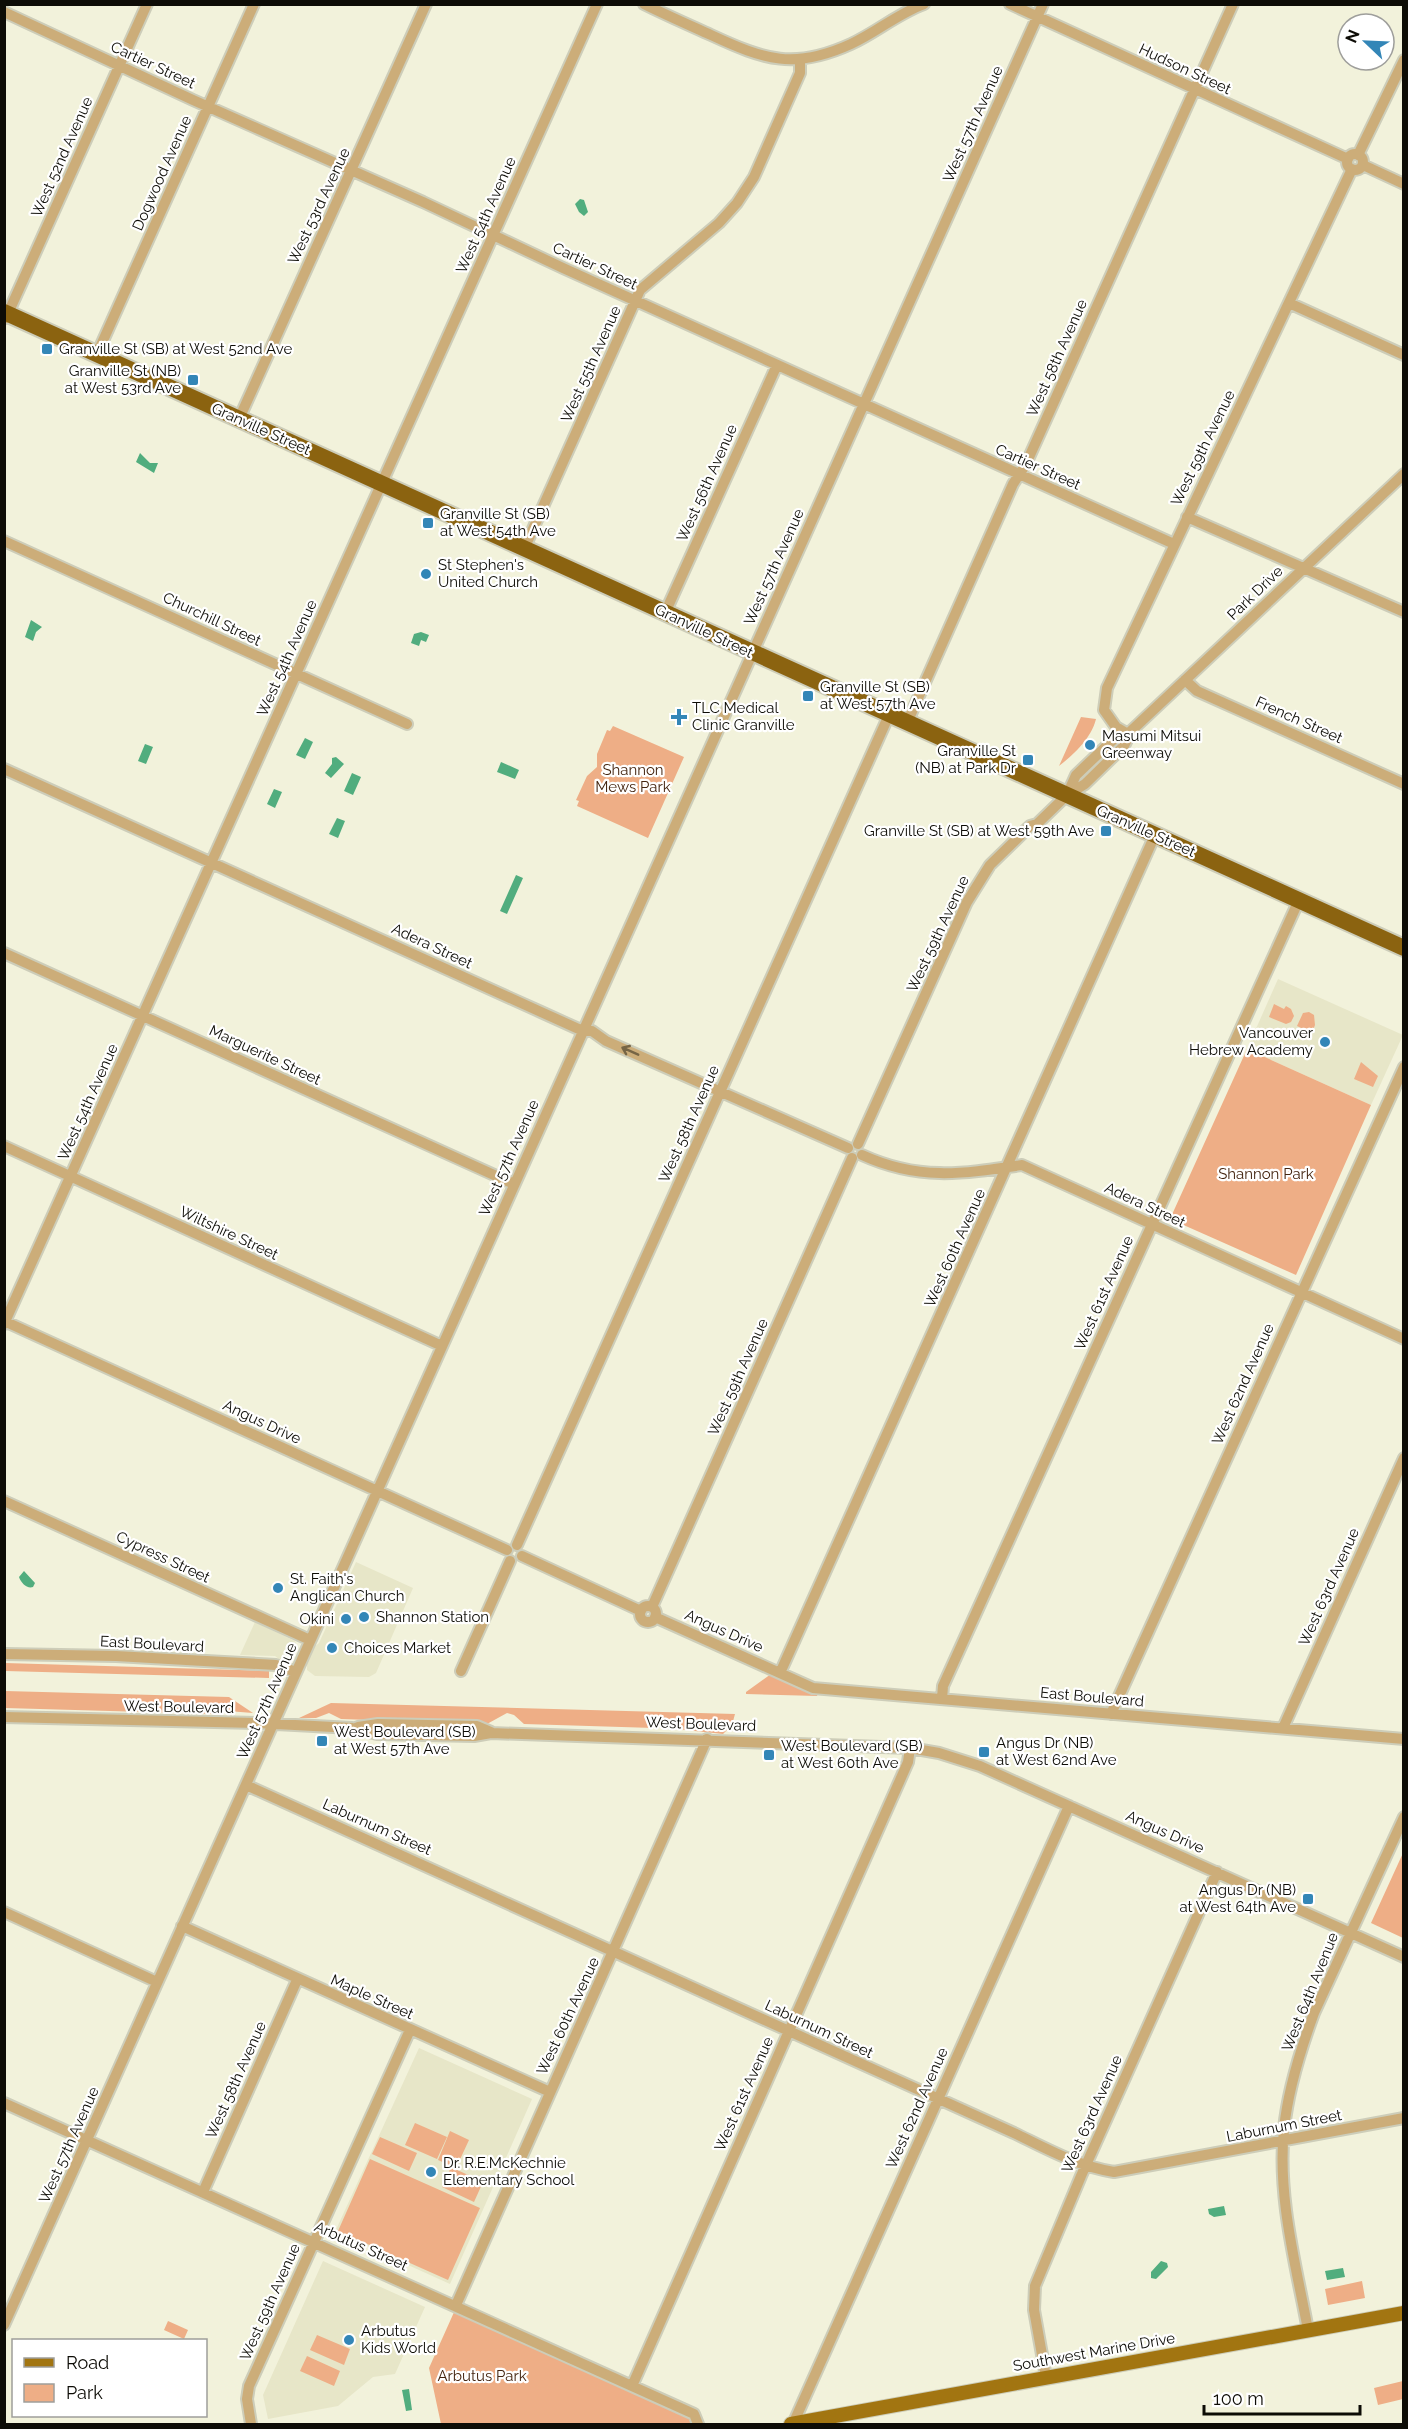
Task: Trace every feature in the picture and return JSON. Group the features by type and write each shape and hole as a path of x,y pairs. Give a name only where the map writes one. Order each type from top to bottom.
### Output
{"highway":[{"name":"Granville Street","path":"6,316 97,354 1404,948"}],"main road":[{"name":"Southwest Marine Drive","path":"792,2424 1404,2313"}],"street":[{"name":"West 52nd Avenue","path":"6,316 147,4"},
{"name":"Dogwood Avenue","path":"97,354 254,4"},
{"name":"West 53rd Avenue","path":"239,419 426,4"},
{"name":"West 54th Avenue","path":"5,1322 597,4"},
{"path":"644,4 757,55 782,60 800,60 829,53 853,43 904,12 924,4"},
{"name":"Hudson Street","path":"1010,4 1404,184"},
{"name":"West 57th Avenue","path":"4,2325 1043,4"},
{"name":"West 58th Avenue","path":"907,723 1196,90 1233,4"},
{"name":"Cartier Street","path":"4,12 494,234 635,301 1174,544"},
{"name":"West 55th Avenue","path":"524,549 641,289 719,223 747,190 801,73 800,60"},
{"name":"West 59th Avenue","path":"1128,734 1116,727 1109,719 1104,710 1104,696 1404,60"},
{"path":"1289,303 1404,355"},
{"name":"West 56th Avenue","path":"665,613 777,365"},
{"name":"Park Drive","path":"1067,795 1076,775 1116,737 1128,734 1404,474"},
{"path":"1187,517 1404,612"},
{"name":"Churchill Street","path":"4,541 407,724"},
{"name":"French Street","path":"1185,680 1197,691 1404,784"},
{"name":"West 58th Avenue","path":"461,1671 511,1552 889,715"},
{"name":"Adera Street","path":"4,769 583,1031 592,1031 606,1041 855,1151 898,1168 925,1174 967,1173 1022,1165 1404,1339"},
{"name":"West 59th Avenue","path":"649,1612 967,902 990,865 1004,850 1030,826 1037,824 1067,795"},
{"name":"West 60th Avenue","path":"780,1673 1155,835"},
{"name":"West 61st Avenue","path":"942,1699 943,1686 1299,900"},
{"name":"Marguerite Street","path":"4,953 514,1184"},
{"name":"West 62nd Avenue","path":"1112,1714 1404,1067"},
{"name":"Wiltshire Street","path":"4,1146 441,1346"},
{"name":"Angus Drive","path":"5,1322 511,1552 522,1550 522,1556 780,1673"},
{"name":"West 63rd Avenue","path":"1283,1728 1404,1458"},
{"name":"Cypress Street","path":"4,1501 310,1640"},
{"name":"East Boulevard","path":"4,1654 116,1656 276,1665 296,1671"},
{"name":"East Boulevard","path":"780,1673 813,1688 1404,1739"},
{"name":"West Boulevard","path":"4,1717 273,1724 352,1728 377,1734 474,1736 491,1732 910,1748"},
{"name":"West 60th Avenue","path":"456,2305 707,1739"},
{"name":"West 61st Avenue","path":"632,2386 908,1762 910,1748"},
{"name":"Angus Drive","path":"910,1748 960,1759 1404,1957"},
{"name":"Laburnum Street","path":"246,1785 1086,2166 1114,2172 1404,2118"},
{"name":"West 62nd Avenue","path":"792,2424 1069,1806"},
{"name":"West 64th Avenue","path":"1308,2330 1287,2212 1283,2142 1288,2099 1302,2047 1404,1817"},
{"name":"West 63rd Avenue","path":"1046,2377 1034,2310 1035,2286 1217,1872"},
{"path":"4,1912 157,1982"},
{"name":"Maple Street","path":"182,1926 297,1980 550,2092"},
{"name":"West 58th Avenue","path":"203,2192 297,1980"},
{"name":"West 59th Avenue","path":"251,2424 247,2398 249,2386 410,2030"},
{"name":"Arbutus Street","path":"4,2103 694,2414 698,2424"}],"shaded area":[{"path":"580,199 584,200 588,212 584,216 575,204"},
{"path":"140,453 150,463 158,463 154,473 136,462"},
{"path":"31,620 42,627 36,632 33,641 25,637"},
{"path":"421,632 429,635 426,642 421,640 419,646 411,643 414,634"},
{"path":"305,738 313,742 305,759 296,755"},
{"path":"145,744 153,747 146,764 138,761"},
{"path":"336,757 344,764 331,778 325,773 332,764 332,758"},
{"path":"501,762 519,770 515,779 497,772"},
{"path":"352,773 361,777 353,795 344,791"},
{"path":"274,789 282,792 275,808 267,804"},
{"path":"337,818 345,821 338,838 329,834"},
{"path":"516,875 523,878 507,914 500,911"},
{"name":"Vancouver Hebrew Academy","path":"1278,979 1403,1035 1371,1105 1247,1049"},
{"name":"Shannon Station","path":"356,1562 413,1588 376,1673 369,1677 315,1676 307,1670 307,1661 313,1648 319,1643"},
{"path":"24,1571 35,1583 33,1587 26,1586 20,1579"},
{"path":"255,1622 295,1641 297,1647 292,1657 279,1659 275,1656 240,1655"},
{"name":"Dr. R.E.McKechnie Elementary School","path":"419,2048 532,2099 450,2284 335,2232"},
{"path":"1224,2206 1226,2215 1214,2217 1209,2214 1208,2209"},
{"name":"Arbutus Kids World","path":"323,2261 425,2307 395,2374 373,2377 338,2406 268,2419 263,2395"},
{"path":"1161,2261 1167,2263 1168,2267 1156,2279 1151,2278 1151,2272"},
{"path":"1343,2268 1345,2277 1327,2280 1325,2271"},
{"path":"409,2389 412,2410 406,2411 402,2390"}],"green space":[{"path":"1081,717 1096,719 1094,726 1081,746 1059,766"},
{"name":"Shannon Mews Park","path":"613,726 684,757 648,838 577,806 579,801 576,800 587,776 597,767 597,754 607,730 610,731"},
{"path":"1274,1004 1284,1009 1286,1006 1291,1009 1294,1016 1291,1022 1286,1024 1269,1017"},
{"path":"1309,1012 1314,1015 1315,1025 1312,1033 1297,1026 1303,1013"},
{"name":"Shannon Park","path":"1247,1049 1371,1105 1296,1275 1170,1219"},
{"path":"1361,1062 1378,1076 1373,1087 1354,1079"},
{"path":"5,1663 269,1671 269,1678 5,1671"},
{"path":"771,1674 818,1693 817,1696 746,1694"},
{"path":"5,1691 229,1697 253,1713 215,1710 215,1714 5,1708"},
{"path":"331,1703 735,1714 732,1725 723,1734 667,1728 667,1723 655,1723 654,1728 524,1724 514,1715 507,1713 487,1724 341,1719 329,1713 316,1718 299,1718"},
{"path":"1403,1853 1403,1938 1371,1923"},
{"path":"415,2123 447,2137 437,2159 405,2145"},
{"path":"450,2131 469,2140 456,2168 438,2160"},
{"path":"380,2137 417,2153 409,2171 372,2154"},
{"path":"370,2159 480,2208 448,2280 338,2231"},
{"path":"451,2167 483,2182 474,2202 442,2187"},
{"path":"1362,2281 1365,2298 1328,2305 1325,2289"},
{"name":"Arbutus Park","path":"455,2310 688,2416 692,2422 691,2424 441,2424 429,2368"},
{"path":"168,2321 188,2330 184,2339 164,2330"},
{"path":"317,2335 350,2349 344,2365 310,2350"},
{"path":"307,2356 340,2371 334,2386 300,2371"},
{"path":"1403,2381 1403,2399 1378,2405 1374,2388"}],"place":[{"name":"Granville St (SB) at West 52nd Ave","path":"47,349"},
{"name":"Granville St (NB) at West 53rd Ave","path":"193,380"},
{"name":"Granville St (SB) at West 54th Ave","path":"428,523"},
{"name":"St Stephen's United Church","path":"426,574"},
{"name":"Granville St (SB) at West 57th Ave","path":"808,696"},
{"name":"TLC Medical Clinic Granville","path":"679,717"},
{"name":"Masumi Mitsui Greenway","path":"1090,745"},
{"name":"Granville St (NB) at Park Dr","path":"1028,760"},
{"name":"Granville St (SB) at West 59th Ave","path":"1106,831"},
{"name":"Vancouver Hebrew Academy","path":"1325,1042"},
{"name":"St. Faith's Anglican Church","path":"278,1588"},
{"name":"Shannon Station","path":"364,1617"},
{"name":"Okini","path":"346,1619"},
{"name":"Choices Market","path":"332,1648"},
{"name":"West Boulevard (SB) at West 57th Ave","path":"322,1741"},
{"name":"Angus Dr (NB) at West 62nd Ave","path":"984,1752"},
{"name":"West Boulevard (SB) at West 60th Ave","path":"769,1755"},
{"name":"Angus Dr (NB) at West 64th Ave","path":"1308,1899"},
{"name":"Dr. R.E.McKechnie Elementary School","path":"431,2172"},
{"name":"Arbutus Kids World","path":"349,2340"}]}
